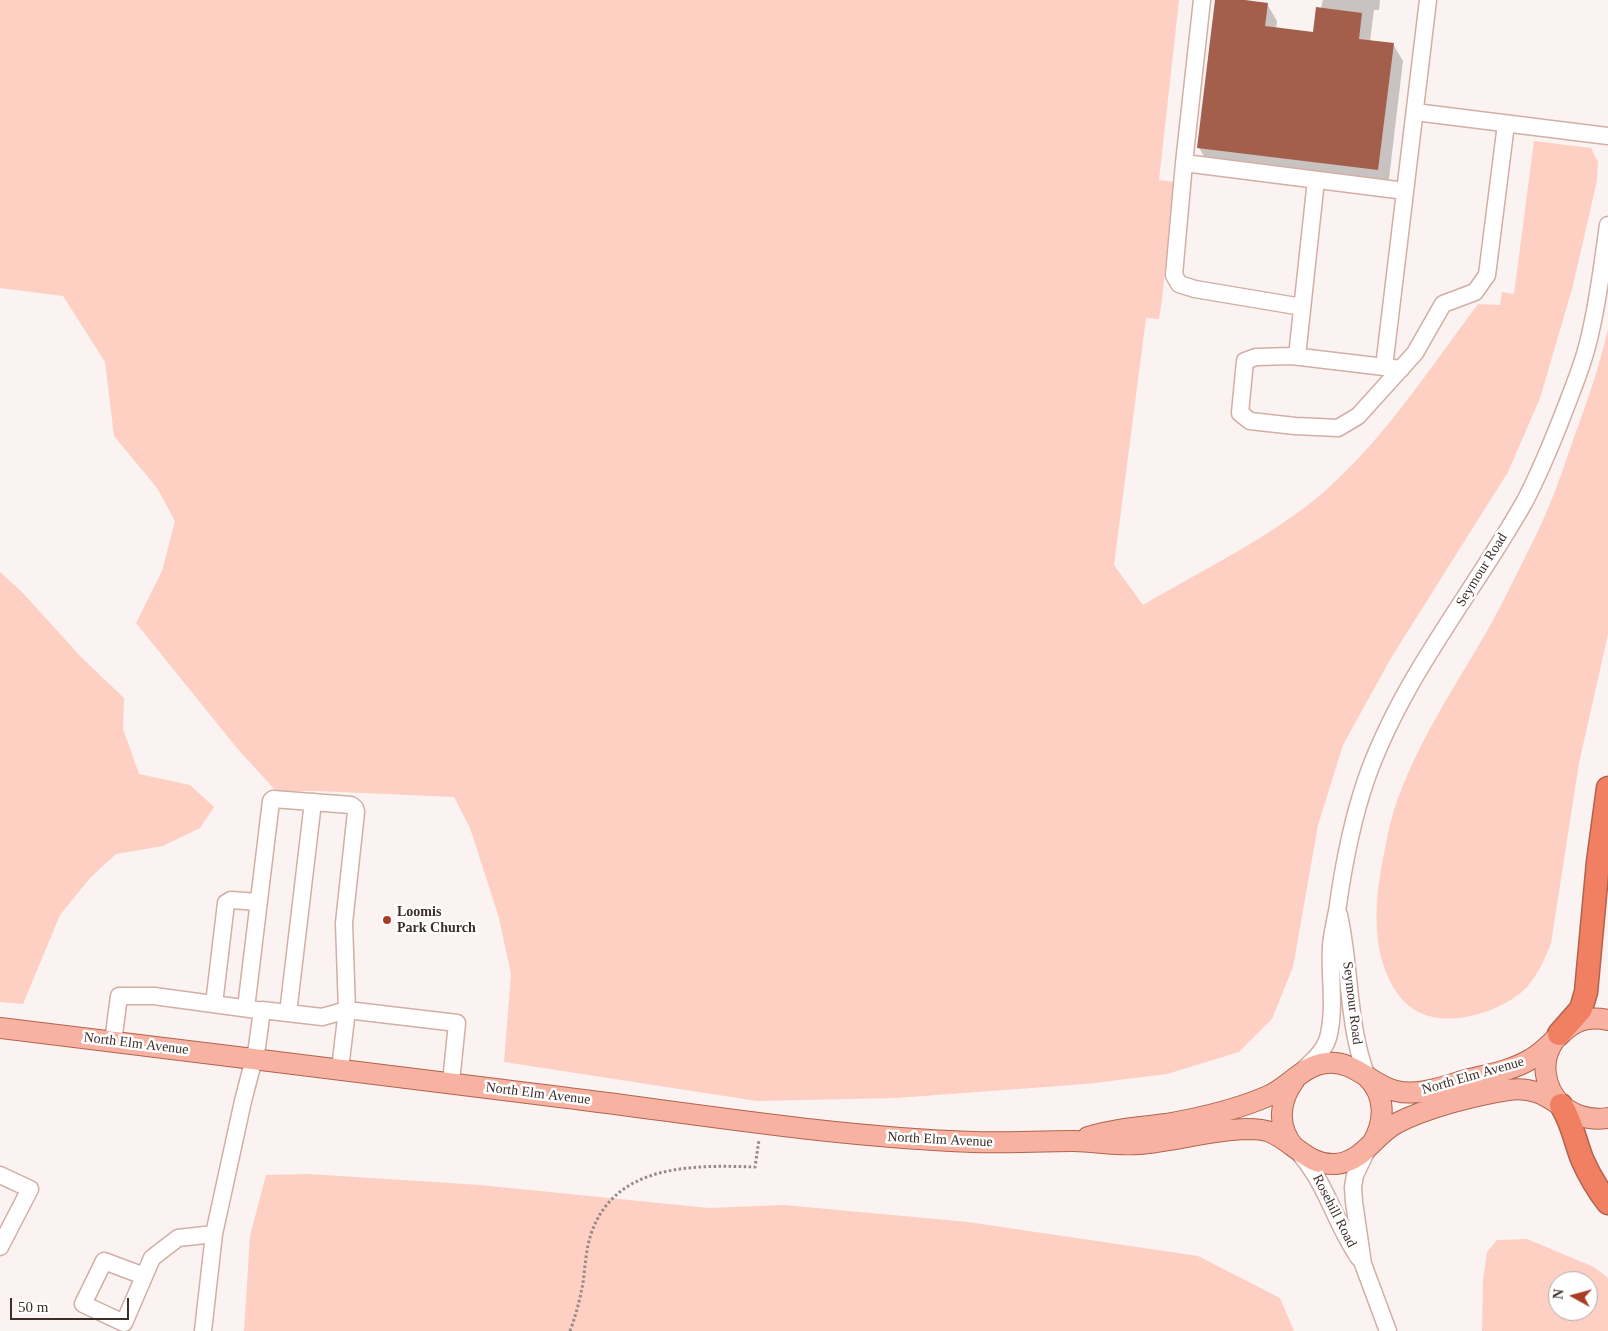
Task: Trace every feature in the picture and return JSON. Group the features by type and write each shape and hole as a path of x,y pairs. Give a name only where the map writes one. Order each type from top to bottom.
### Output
{"highway":[{"path":"1559,1034 1581,1009 1586,992 1599,845 1608,788"},
{"path":"1561,1106 1571,1124 1582,1159 1608,1203"}],"main road":[{"name":"North Elm Avenue","path":"1076,1141 1112,1131 1177,1122 1219,1113 1266,1097 1281,1090 1310,1068 1328,1063 1347,1065 1380,1086 1398,1092 1419,1092 1437,1088 1526,1062 1540,1053 1567,1027 1583,1020 1593,1018 1608,1020"},
{"name":"North Elm Avenue","path":"0,1028 451,1082 824,1131 1000,1143 1076,1141 1128,1145 1159,1142 1223,1131 1250,1129 1270,1132 1314,1160 1332,1164 1351,1160 1367,1150 1384,1132 1400,1121 1452,1103 1514,1089 1532,1090 1542,1093 1580,1117 1592,1119 1608,1118"},
{"path":"1559,1034 1550,1048 1545,1070 1549,1087 1561,1106"},
{"name":"Seymour Road","path":"1367,1078 1376,1088 1380,1097 1382,1116 1378,1134 1367,1150"},
{"name":"Rosehill Road","path":"1295,1079 1284,1096 1282,1116 1286,1135 1298,1151"}],"street":[{"path":"1202,0 1174,275 1179,284 1195,289 1302,307"},
{"path":"1384,367 1428,0"},
{"path":"1415,112 1608,136"},
{"path":"1401,369 1296,356 1256,357 1245,361 1240,413 1250,421 1338,428 1358,416 1415,354 1443,304 1475,292 1487,275 1506,124"},
{"path":"1184,163 1405,191"},
{"path":"1296,356 1316,180"},
{"name":"Seymour Road","path":"1295,1079 1322,1050 1328,1035 1332,1014 1331,945 1344,860 1354,819 1371,766 1386,729 1422,662 1526,498 1563,414 1578,376 1590,335 1608,225"},
{"path":"202,1331 214,1234 259,1035 254,1009 258,902 270,801 273,799 351,805 355,808 356,812 344,923 346,1010 340,1069"},
{"path":"288,1013 313,802"},
{"path":"214,1004 226,903 231,900 258,902"},
{"name":"Seymour Road","path":"1338,908 1344,936 1353,1029 1359,1058 1367,1078"},
{"path":"113,1042 119,996 154,996 322,1017 346,1010 457,1023 451,1082"},
{"name":"Rosehill Road","path":"1367,1150 1355,1175 1353,1187 1354,1202 1363,1264 1388,1331"},
{"name":"Rosehill Road","path":"1298,1151 1321,1184 1348,1241 1363,1264"},
{"path":"0,1176 30,1189 0,1247"},
{"path":"144,1276 152,1258 178,1238 214,1234"}],"path":[{"path":"570,1331 580,1301 591,1234 597,1220 616,1195 641,1179 682,1168 755,1168 761,1122"}],"shaded area":[{"path":"0,0 1179,0 1159,180 1174,182 1162,300 1159,319 1146,318 1114,565 1143,605 1282,524 1325,491 1347,470 1406,402 1478,304 1500,305 1502,292 1514,294 1534,141 1591,148 1598,162 1597,181 1572,289 1540,398 1508,472 1391,658 1343,745 1318,825 1293,967 1272,1019 1239,1052 1167,1074 1086,1084 896,1098 757,1101 504,1062 511,974 499,918 470,828 454,797 276,791 236,747 136,623 162,571 175,521 157,488 114,436 105,362 63,296 0,288"},
{"path":"1608,329 1608,634 1579,763 1551,943 1541,966 1531,982 1518,995 1507,1002 1468,1017 1441,1018 1429,1016 1412,1008 1394,989 1386,973 1380,951 1377,899 1386,841 1394,810 1424,740 1494,619 1552,500 1587,401"},
{"path":"0,572 22,592 81,657 124,698 123,729 139,774 190,785 214,807 200,828 163,846 116,854 90,878 60,915 23,1004 0,1002"},
{"path":"308,1174 480,1185 709,1208 784,1205 968,1222 1198,1256 1280,1298 1294,1331 244,1331 250,1236 266,1175"},
{"path":"1527,1239 1594,1267 1608,1278 1608,1331 1482,1331 1483,1280 1487,1252 1497,1240"}],"building":[{"path":"1215,0 1245,0 1268,3 1265,26 1313,32 1316,7 1362,13 1359,39 1394,43 1378,170 1197,148"}],"place":[{"name":"Loomis Park Church","path":"387,920"}]}
